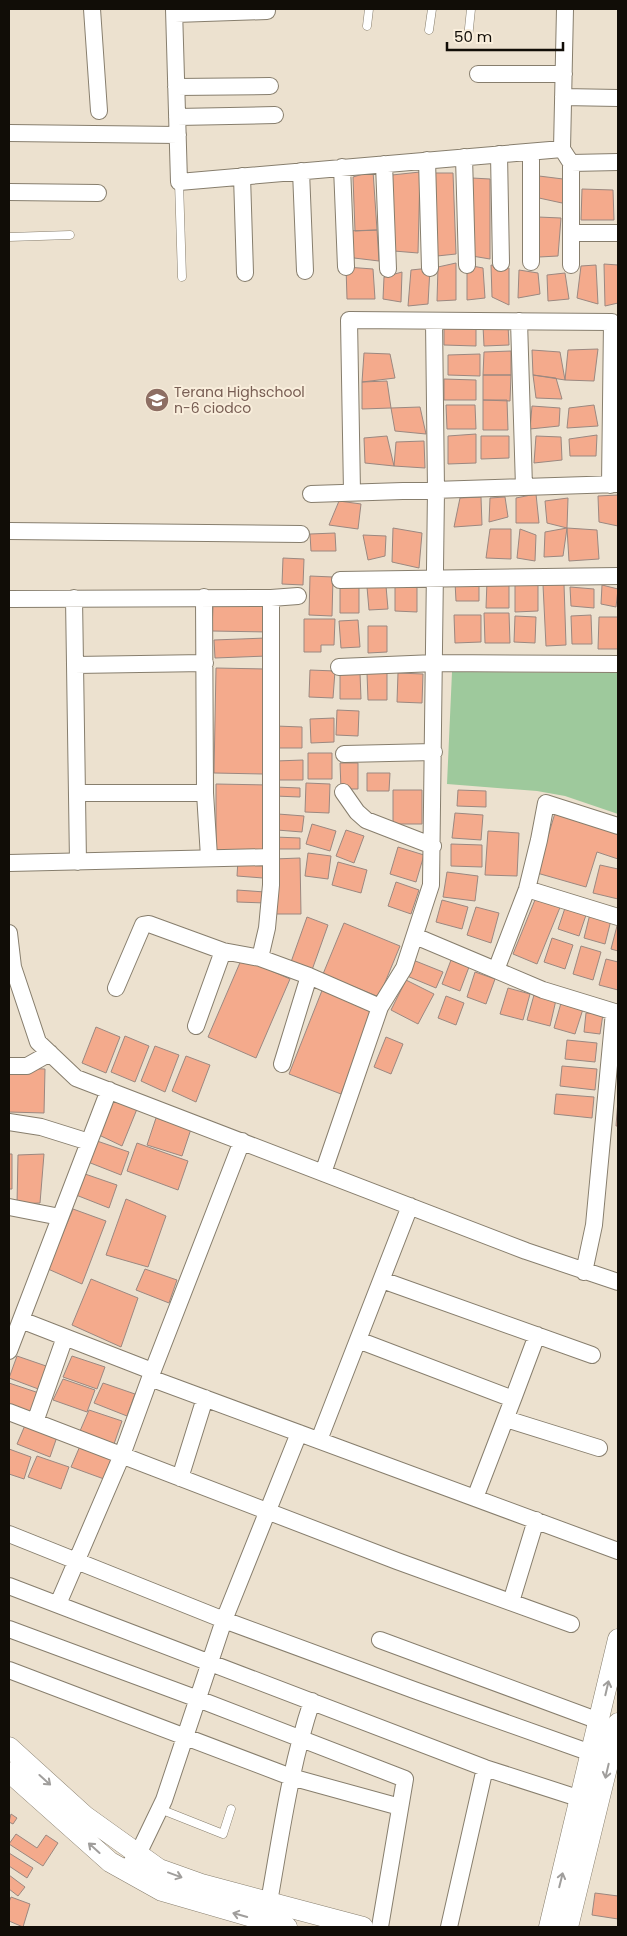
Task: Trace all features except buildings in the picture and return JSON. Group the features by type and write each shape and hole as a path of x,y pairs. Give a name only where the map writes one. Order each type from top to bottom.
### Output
{"street":[{"path":"92,9 100,111"},
{"path":"565,9 562,149 571,163 571,266"},
{"path":"267,11 175,11 179,182 562,149"},
{"path":"478,74 564,74"},
{"path":"176,87 270,86"},
{"path":"563,97 618,98"},
{"path":"177,117 275,115"},
{"path":"9,132 178,135"},
{"path":"531,262 532,152"},
{"path":"499,154 501,263"},
{"path":"464,157 466,265"},
{"path":"427,160 430,268"},
{"path":"571,163 618,162"},
{"path":"384,164 388,269"},
{"path":"342,168 346,268"},
{"path":"301,171 305,271"},
{"path":"242,176 245,274"},
{"path":"9,192 98,193"},
{"path":"571,233 618,233"},
{"path":"312,494 614,484 612,322 349,320 352,492"},
{"path":"323,1173 380,1007 404,968 431,885 433,846 436,490 434,320"},
{"path":"519,321 524,487"},
{"path":"9,530 301,534"},
{"path":"340,580 435,577 618,576"},
{"path":"9,599 271,598 298,596"},
{"path":"204,597 205,794 209,857"},
{"path":"74,598 78,862"},
{"path":"260,958 267,928 271,885 271,598"},
{"path":"75,665 205,663"},
{"path":"339,667 435,663 618,664"},
{"path":"344,754 434,752"},
{"path":"343,792 357,812 366,820 433,846"},
{"path":"78,793 205,794"},
{"path":"496,970 527,889 546,803 618,826"},
{"path":"9,863 271,857"},
{"path":"527,889 618,917"},
{"path":"116,988 143,925 155,925 223,951 260,958 309,976 380,1007"},
{"path":"9,933 13,968 38,1042 76,1078 584,1272 618,1282"},
{"path":"415,936 543,990 616,1012 594,1226 584,1272"},
{"path":"196,1026 223,951"},
{"path":"282,1064 309,976"},
{"path":"9,1066 27,1066 50,1053"},
{"path":"9,1351 109,1090"},
{"path":"9,1122 41,1127 89,1142"},
{"path":"58,1604 122,1456 151,1374 242,1142"},
{"path":"320,1440 410,1206"},
{"path":"9,1207 60,1217"},
{"path":"382,1280 592,1355"},
{"path":"21,1320 65,1337 205,1398 618,1551"},
{"path":"475,1498 537,1335"},
{"path":"34,1422 65,1337"},
{"path":"358,1340 513,1399"},
{"path":"180,1478 205,1398"},
{"path":"9,1412 397,1561 571,1624"},
{"path":"506,1419 599,1448"},
{"path":"125,1870 138,1854 160,1809 224,1620 298,1433"},
{"path":"511,1602 536,1520"},
{"path":"9,1534 224,1620 404,1687 591,1753"},
{"path":"9,1586 485,1768 581,1799"},
{"path":"9,1629 198,1699 404,1779 380,1927"},
{"path":"568,1927 609,1722 618,1639"},
{"path":"380,1640 609,1722"},
{"path":"9,1670 292,1777 400,1806"},
{"path":"269,1902 300,1739 312,1701"},
{"path":"550,1927 591,1753 609,1722"},
{"path":"9,1747 85,1816 159,1869 202,1884 363,1927"},
{"path":"449,1927 485,1768"},
{"path":"9,1772 110,1862 162,1891 287,1927"}],"lane":[{"path":"367,26 369,9"},
{"path":"429,30 432,9"},
{"path":"468,38 471,9"},
{"path":"179,182 182,277"},
{"path":"9,237 70,235"},
{"path":"160,1809 223,1834 231,1809"}],"green space":[{"path":"452,672 618,673 618,814 565,796 537,791 447,784"}],"place":[{"name":"Terana Highschool n-6 ciodco","path":"157,400"}]}
